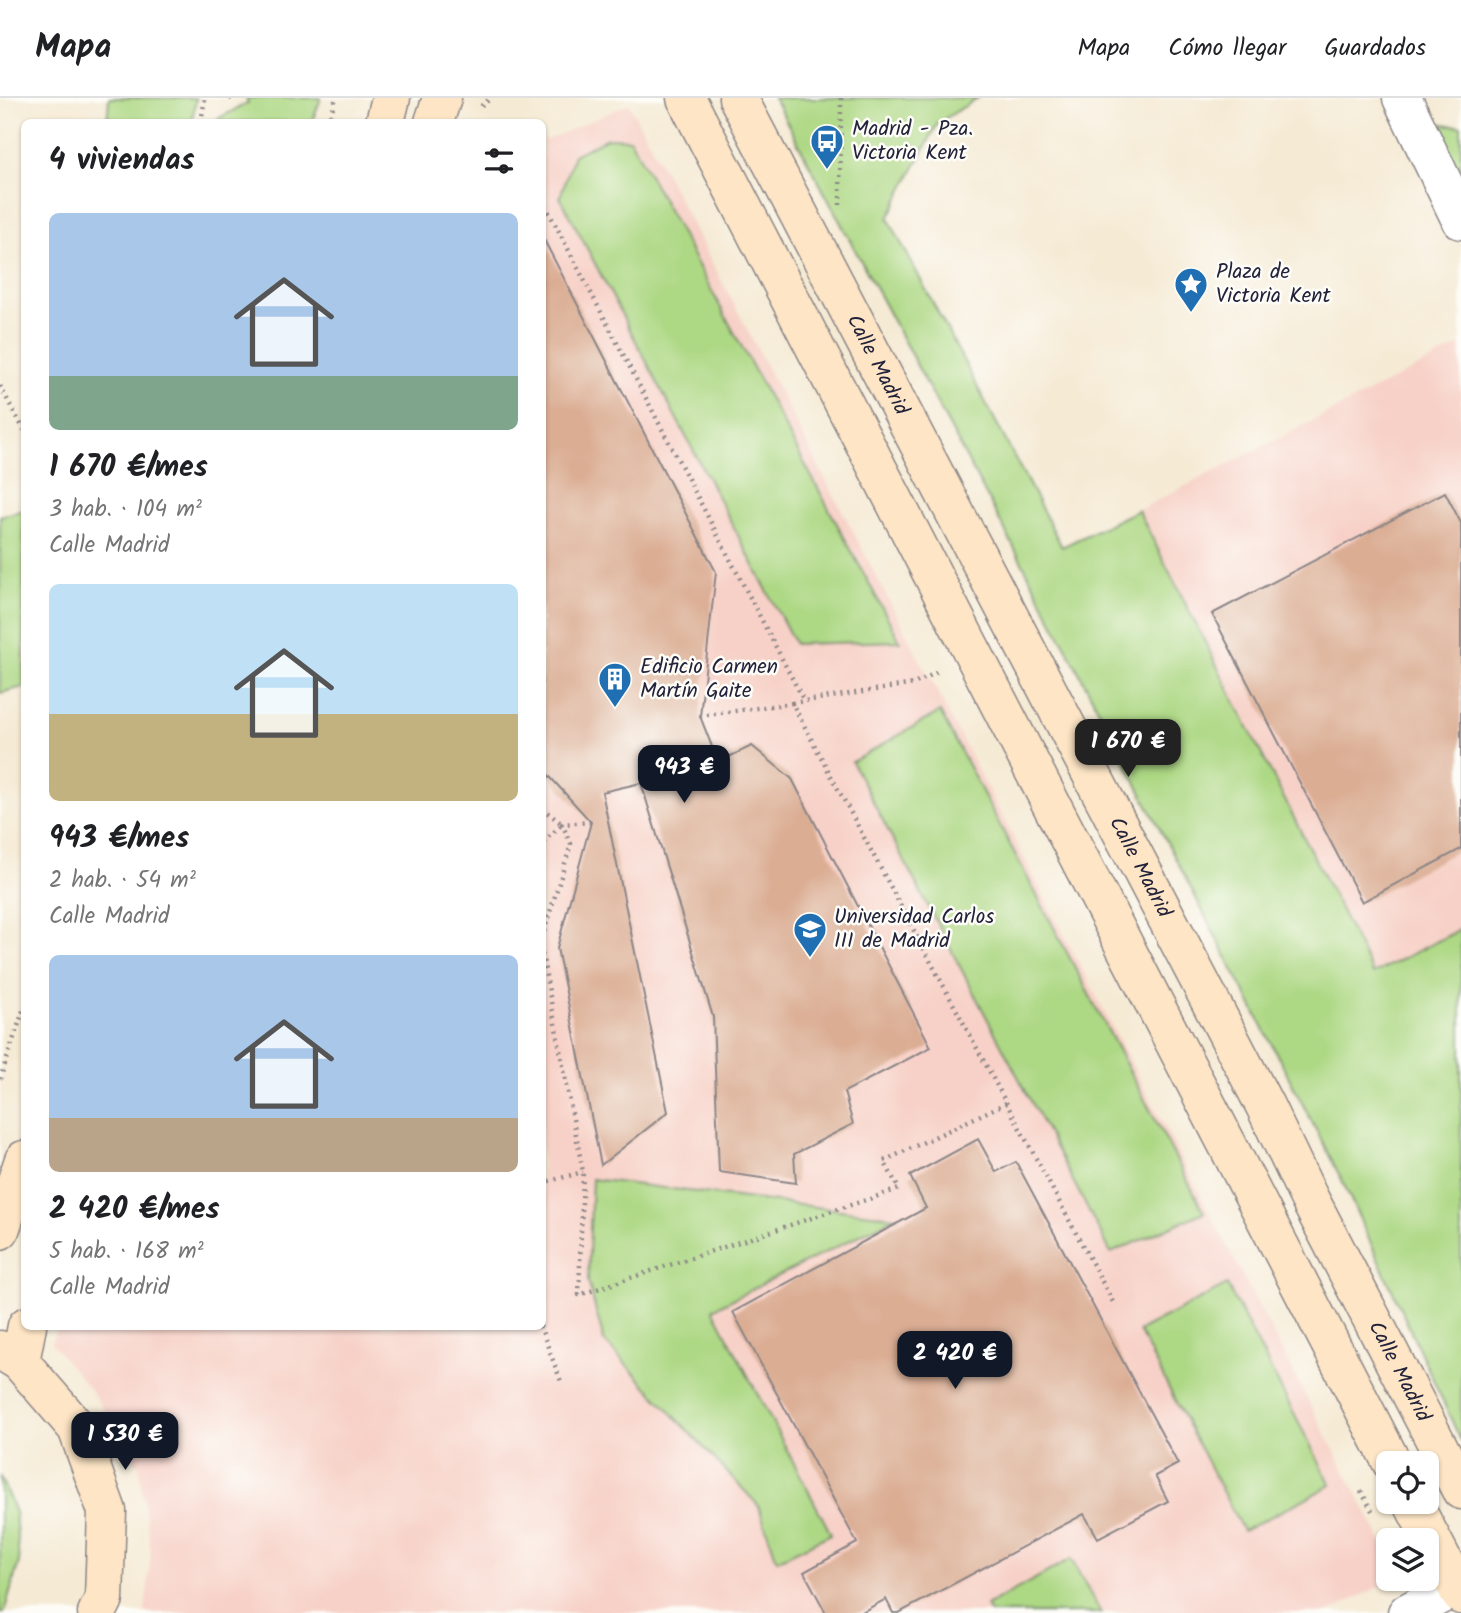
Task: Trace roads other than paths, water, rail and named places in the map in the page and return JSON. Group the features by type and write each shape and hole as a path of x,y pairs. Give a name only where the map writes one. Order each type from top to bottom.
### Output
{"street":[{"path":"387,119 391,98"},
{"path":"435,119 442,98"},
{"path":"687,98 1386,1451"},
{"name":"Calle Madrid","path":"738,98 1265,1106 1309,1198 1461,1490"},
{"path":"1402,98 1461,220"},
{"path":"0,1230 21,1169"},
{"path":"16,1346 77,1428 107,1511 104,1599 97,1613"},
{"path":"1407,1613 1459,1591 1418,1514"}],"place":[{"name":"Madrid - Pza. Victoria Kent","path":"827,171"},
{"name":"Plaza de Victoria Kent","path":"1191,314"},
{"name":"Edificio Carmen Martín Gaite","path":"615,709"},
{"name":"Universidad Carlos III de Madrid","path":"810,959"}]}
